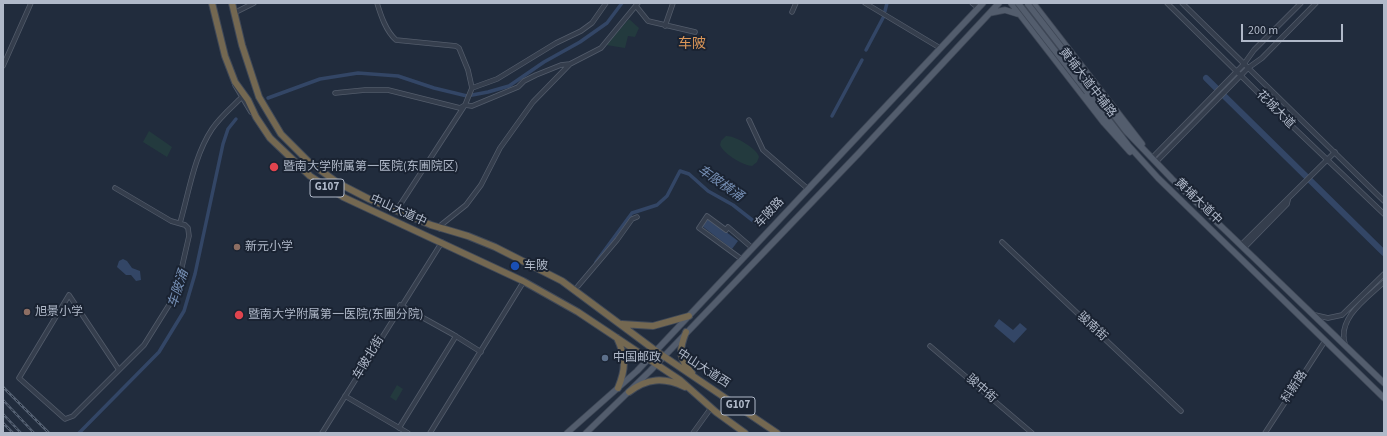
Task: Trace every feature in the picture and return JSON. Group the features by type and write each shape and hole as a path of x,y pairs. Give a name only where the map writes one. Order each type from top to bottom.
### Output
{"highway":[{"name":"中山大道中","path":"212,3 232,77 248,100 256,117 270,138 289,158 322,185 354,203 442,242 524,281 617,336 656,363"},
{"name":"中山大道中","path":"232,3 242,45 259,97 285,139 308,161 332,179 351,190 396,211 440,229 472,237 531,264 572,287 656,351"},
{"path":"620,324 652,326 689,316"},
{"path":"686,332 680,347 681,356 688,368 699,380"},
{"path":"617,336 625,360 624,372 618,388"},
{"path":"633,347 639,346 642,340"},
{"name":"中山大道西","path":"656,351 777,433"},
{"name":"中山大道西","path":"656,363 696,394 711,408 745,433"},
{"path":"670,373 671,368 677,365"},
{"path":"629,392 643,383 657,380 675,383 696,394"}],"main road":[{"name":"车陂路","path":"567,433 618,388 656,351 983,3"},
{"name":"车陂路","path":"586,433 629,392 903,107 999,3"},
{"name":"黄埔大道中辅路","path":"1011,3 1111,131 1151,171"},
{"name":"黄埔大道中","path":"1018,3 1151,171 1181,202 1383,397"},
{"name":"黄埔大道中","path":"1027,3 1126,131 1152,159 1384,383"},
{"name":"黄埔大道中辅路","path":"1033,3 1132,130 1152,159"},
{"path":"978,8 984,10 987,15 1005,10 1013,11 1022,16"},
{"path":"1027,22 1030,13 1040,12"},
{"path":"1045,46 1049,36 1059,35"},
{"path":"1181,202 1188,201 1188,194"},
{"path":"785,214 785,221 792,222"},
{"path":"1209,229 1210,222 1216,221"},
{"path":"769,230 776,231 777,238"},
{"path":"1358,372 1364,371 1365,365"},
{"path":"1383,397 1384,389"}],"street":[{"path":"3,66 31,3"},
{"path":"234,13 254,3"},
{"path":"377,3 380,14 388,31 396,40 456,46 459,48 468,70 472,88 464,105 396,211"},
{"path":"472,88 496,79 556,43 580,31 592,23 606,3"},
{"path":"665,26 673,3"},
{"path":"792,12 796,3"},
{"path":"865,3 940,48"},
{"path":"972,3 978,8"},
{"name":"花城大道","path":"1167,3 1384,214"},
{"name":"花城大道","path":"1182,3 1384,201"},
{"path":"1152,159 1238,71 1254,50 1301,3"},
{"path":"1152,159 1220,97 1248,68 1262,58 1316,3"},
{"path":"440,229 441,225 466,205 481,185 500,148 532,102 570,64 601,48 637,5 648,21 695,32"},
{"path":"335,93 365,90 388,90 460,108 464,105 472,106 495,97 518,87 524,81 536,75 561,65 570,64"},
{"path":"232,77 237,91 256,117"},
{"path":"180,223 198,156 218,121 242,97"},
{"path":"749,120 763,150 808,189"},
{"path":"1243,247 1287,204 1288,200 1335,152"},
{"path":"115,188 171,221 180,223 188,228 189,236 178,284 169,305 144,346 118,370 74,416 65,419 19,378 69,295 118,370"},
{"path":"740,258 699,228 707,216 726,230 728,227 750,246"},
{"path":"578,286 617,240 632,219 637,217"},
{"name":"车陂北街","path":"322,433 400,305 442,242"},
{"name":"骏南街","path":"1002,242 1181,411"},
{"path":"1312,314 1324,318 1340,316 1384,274"},
{"path":"430,433 524,281"},
{"path":"1346,347 1343,331 1346,321 1384,282"},
{"path":"400,305 456,336 481,352"},
{"path":"399,428 456,336"},
{"name":"科新路","path":"1265,433 1325,341"},
{"name":"骏中街","path":"930,346 1032,433"},
{"path":"345,396 408,433"},
{"path":"693,433 711,408"}],"green space":[{"path":"629,19 639,28 635,37 628,36 625,48 606,45"},
{"path":"149,131 172,147 167,157 143,142"},
{"path":"726,136 730,136 745,143 755,150 759,157 757,162 752,166 748,165 725,152 720,145 721,141"},
{"path":"397,385 403,389 396,401 390,397"}],"water":[{"path":"708,218 738,241 732,249 702,226"},
{"path":"123,259 127,261 132,268 140,271 141,280 136,281 131,275 126,275 117,267 119,261"},
{"path":"999,319 1013,330 1020,323 1027,329 1014,343 994,326"}],"waterway":[{"path":"268,98 320,79 358,73 398,76 434,88 467,96 488,92 509,86 544,62 580,42 607,23 622,3"},
{"name":"车陂横涌","path":"885,11 887,3"},
{"name":"车陂横涌","path":"866,50 884,16"},
{"name":"车陂横涌","path":"832,116 862,60"},
{"path":"1206,78 1384,253"},
{"name":"车陂涌","path":"79,433 159,352 184,311 195,274 223,144 228,129 236,119"},
{"name":"车陂横涌","path":"596,262 632,213 657,205 667,196 680,171 689,174 708,191 733,205 756,223"}],"railway":[{"path":"3,387 49,433"},
{"path":"3,400 34,433"},
{"path":"3,414 21,433"},
{"path":"3,423 13,433"}],"place":[{"name":"暨南大学附属第一医院(东圃院区)","path":"274,167"},
{"name":"新元小学","path":"237,247"},
{"name":"车陂","path":"515,266"},
{"name":"旭景小学","path":"27,312"},
{"name":"暨南大学附属第一医院(东圃分院)","path":"239,315"},
{"name":"中国邮政","path":"605,358"}],"district":[{"name":"车陂","path":"692,45"}]}
